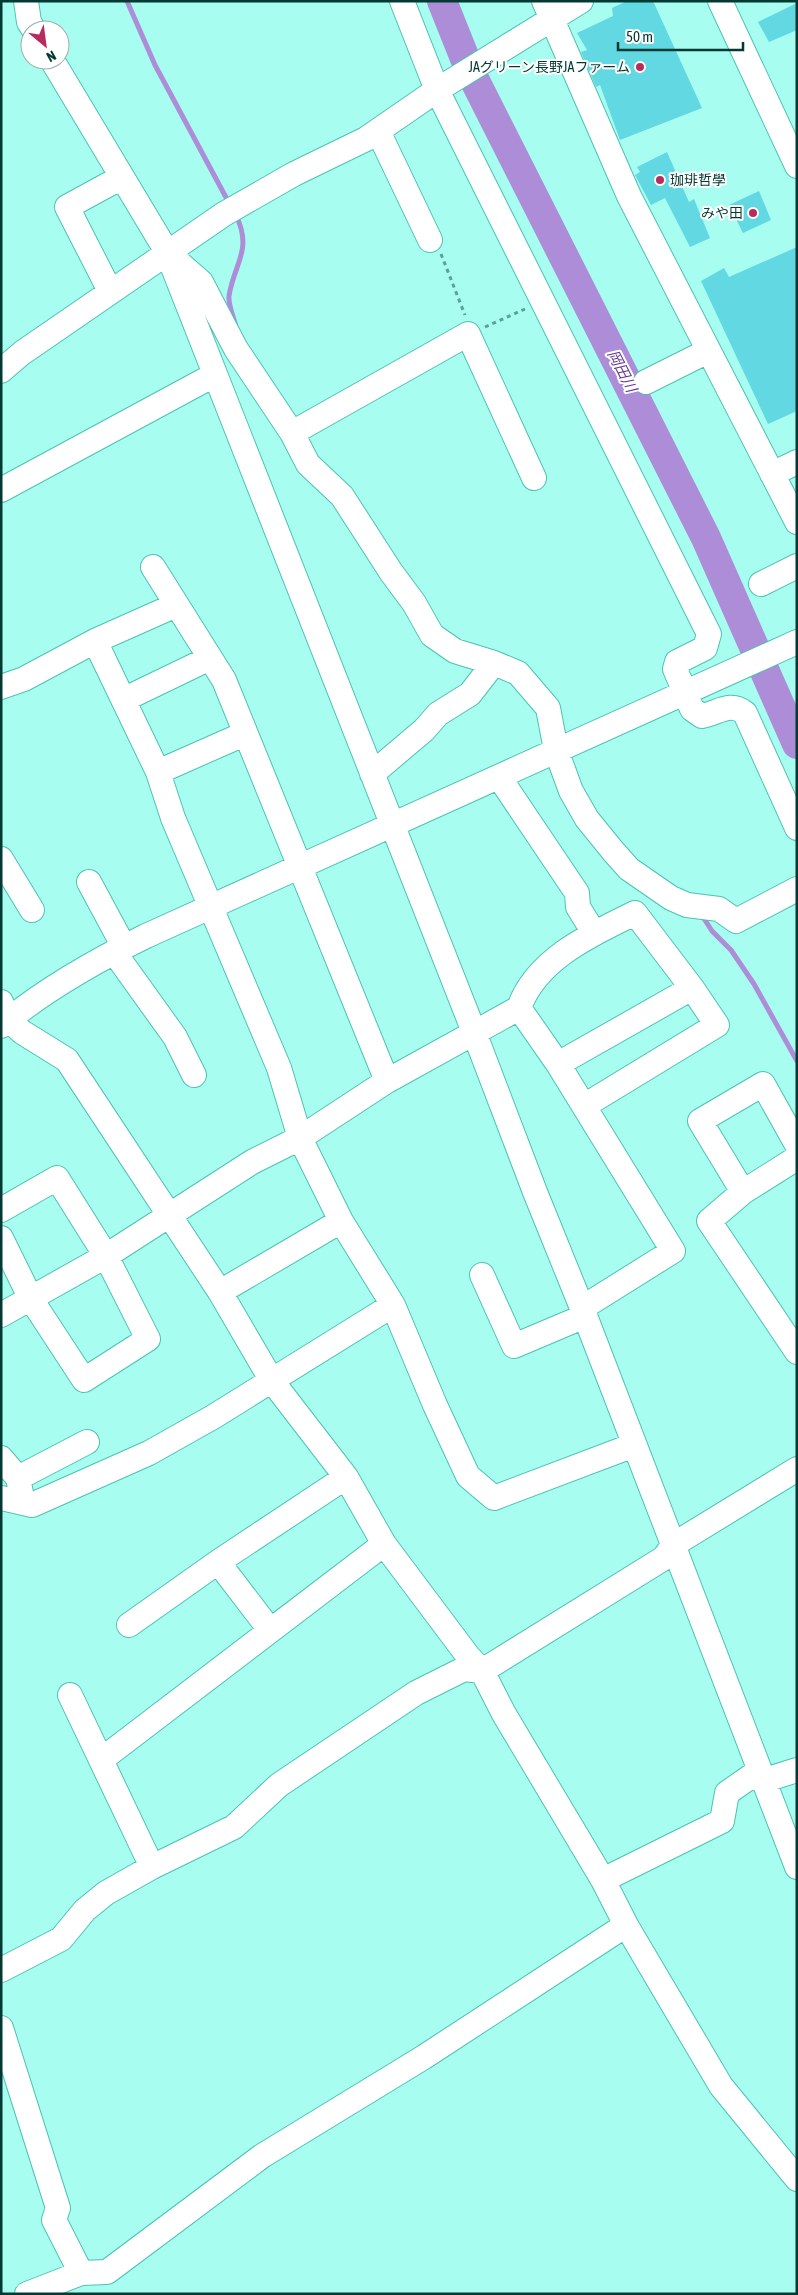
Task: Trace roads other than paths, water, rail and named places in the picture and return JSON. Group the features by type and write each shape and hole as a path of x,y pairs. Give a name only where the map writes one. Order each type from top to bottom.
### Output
{"street":[{"path":"26,1 29,20"},
{"path":"402,1 440,89 542,302 709,634 705,648 677,662 675,669 692,709 702,716 730,706 738,707 745,713 797,828"},
{"path":"1,371 22,353 110,291 224,214 294,174 366,139 440,89 478,67 547,11 581,1"},
{"path":"720,1 797,166"},
{"path":"547,11 629,196 797,522"},
{"path":"58,70 167,252 474,1032 535,1192 584,1312 797,1867"},
{"path":"378,131 430,240"},
{"path":"110,291 66,207 122,177"},
{"path":"167,252 201,282 236,349 292,434 308,464 342,496 362,524 432,635 455,651 494,663 518,673 548,708 556,750 571,791 587,819 629,869 672,898 687,905 719,909 736,920 797,889"},
{"path":"292,434 468,334 534,478"},
{"path":"646,382 708,351"},
{"path":"1,490 214,375"},
{"path":"772,474 797,462"},
{"path":"152,566 224,680 244,734 387,1081"},
{"path":"761,584 797,566"},
{"path":"1,687 24,679 95,641 176,605"},
{"path":"95,641 125,699 158,772 173,818 212,906 279,1068 300,1138 341,1221 393,1305 435,1405 468,1476 494,1498 634,1445"},
{"path":"792,643 119,949 4,1016 36,1042 67,1060 171,1214 272,1380 346,1478 384,1544 468,1656 482,1671 504,1714 603,1880 626,1924 721,2086 797,2178"},
{"path":"125,699 210,658"},
{"path":"372,774 424,730 438,714 470,694 494,663"},
{"path":"158,772 244,734"},
{"path":"499,777 577,893 578,908 594,933"},
{"path":"1,859 32,910"},
{"path":"90,882 119,949 174,1037 194,1075"},
{"path":"1,1315 106,1256 252,1162 300,1138 387,1081 519,1008 522,997 534,979 557,958 594,933 672,898"},
{"path":"584,1106 717,1025 692,988 635,913"},
{"path":"558,1064 692,988"},
{"path":"482,1275 514,1346 584,1312 673,1251 558,1064 519,1008"},
{"path":"743,1192 700,1122 763,1084 797,1145"},
{"path":"797,1158 743,1192 709,1221 797,1352"},
{"path":"1,1210 57,1178 106,1256 148,1339 84,1380 31,1299 1,1238"},
{"path":"220,1292 341,1221"},
{"path":"87,1442 18,1478 12,1500 32,1505 149,1453 213,1418 393,1305"},
{"path":"1,1458 18,1478"},
{"path":"1,1970 61,1939 85,1910 106,1893 152,1867 234,1827 279,1785 416,1693 464,1668 482,1671 664,1558 673,1545 797,1470"},
{"path":"129,1625 218,1562 346,1478"},
{"path":"101,1760 384,1544"},
{"path":"218,1562 270,1630"},
{"path":"70,1695 152,1867"},
{"path":"603,1880 722,1821 727,1793 761,1776 797,1770"},
{"path":"27,2294 81,2273 107,2272 262,2156 424,2057 626,1924"},
{"path":"1,2028 58,2208 54,2220 81,2273"}],"waterway":[{"path":"127,1 155,65 229,203"},
{"name":"岡田川","path":"442,1 470,71 706,538 797,744"},
{"path":"236,215 241,227 243,248 231,285 229,300 236,327"},
{"path":"701,914 712,931 731,950 754,984 797,1061"}],"place":[{"name":"JAグリーン長野JAファーム","path":"640,67"},
{"name":"珈琲哲學","path":"660,180"},
{"name":"みや田","path":"753,213"}]}
